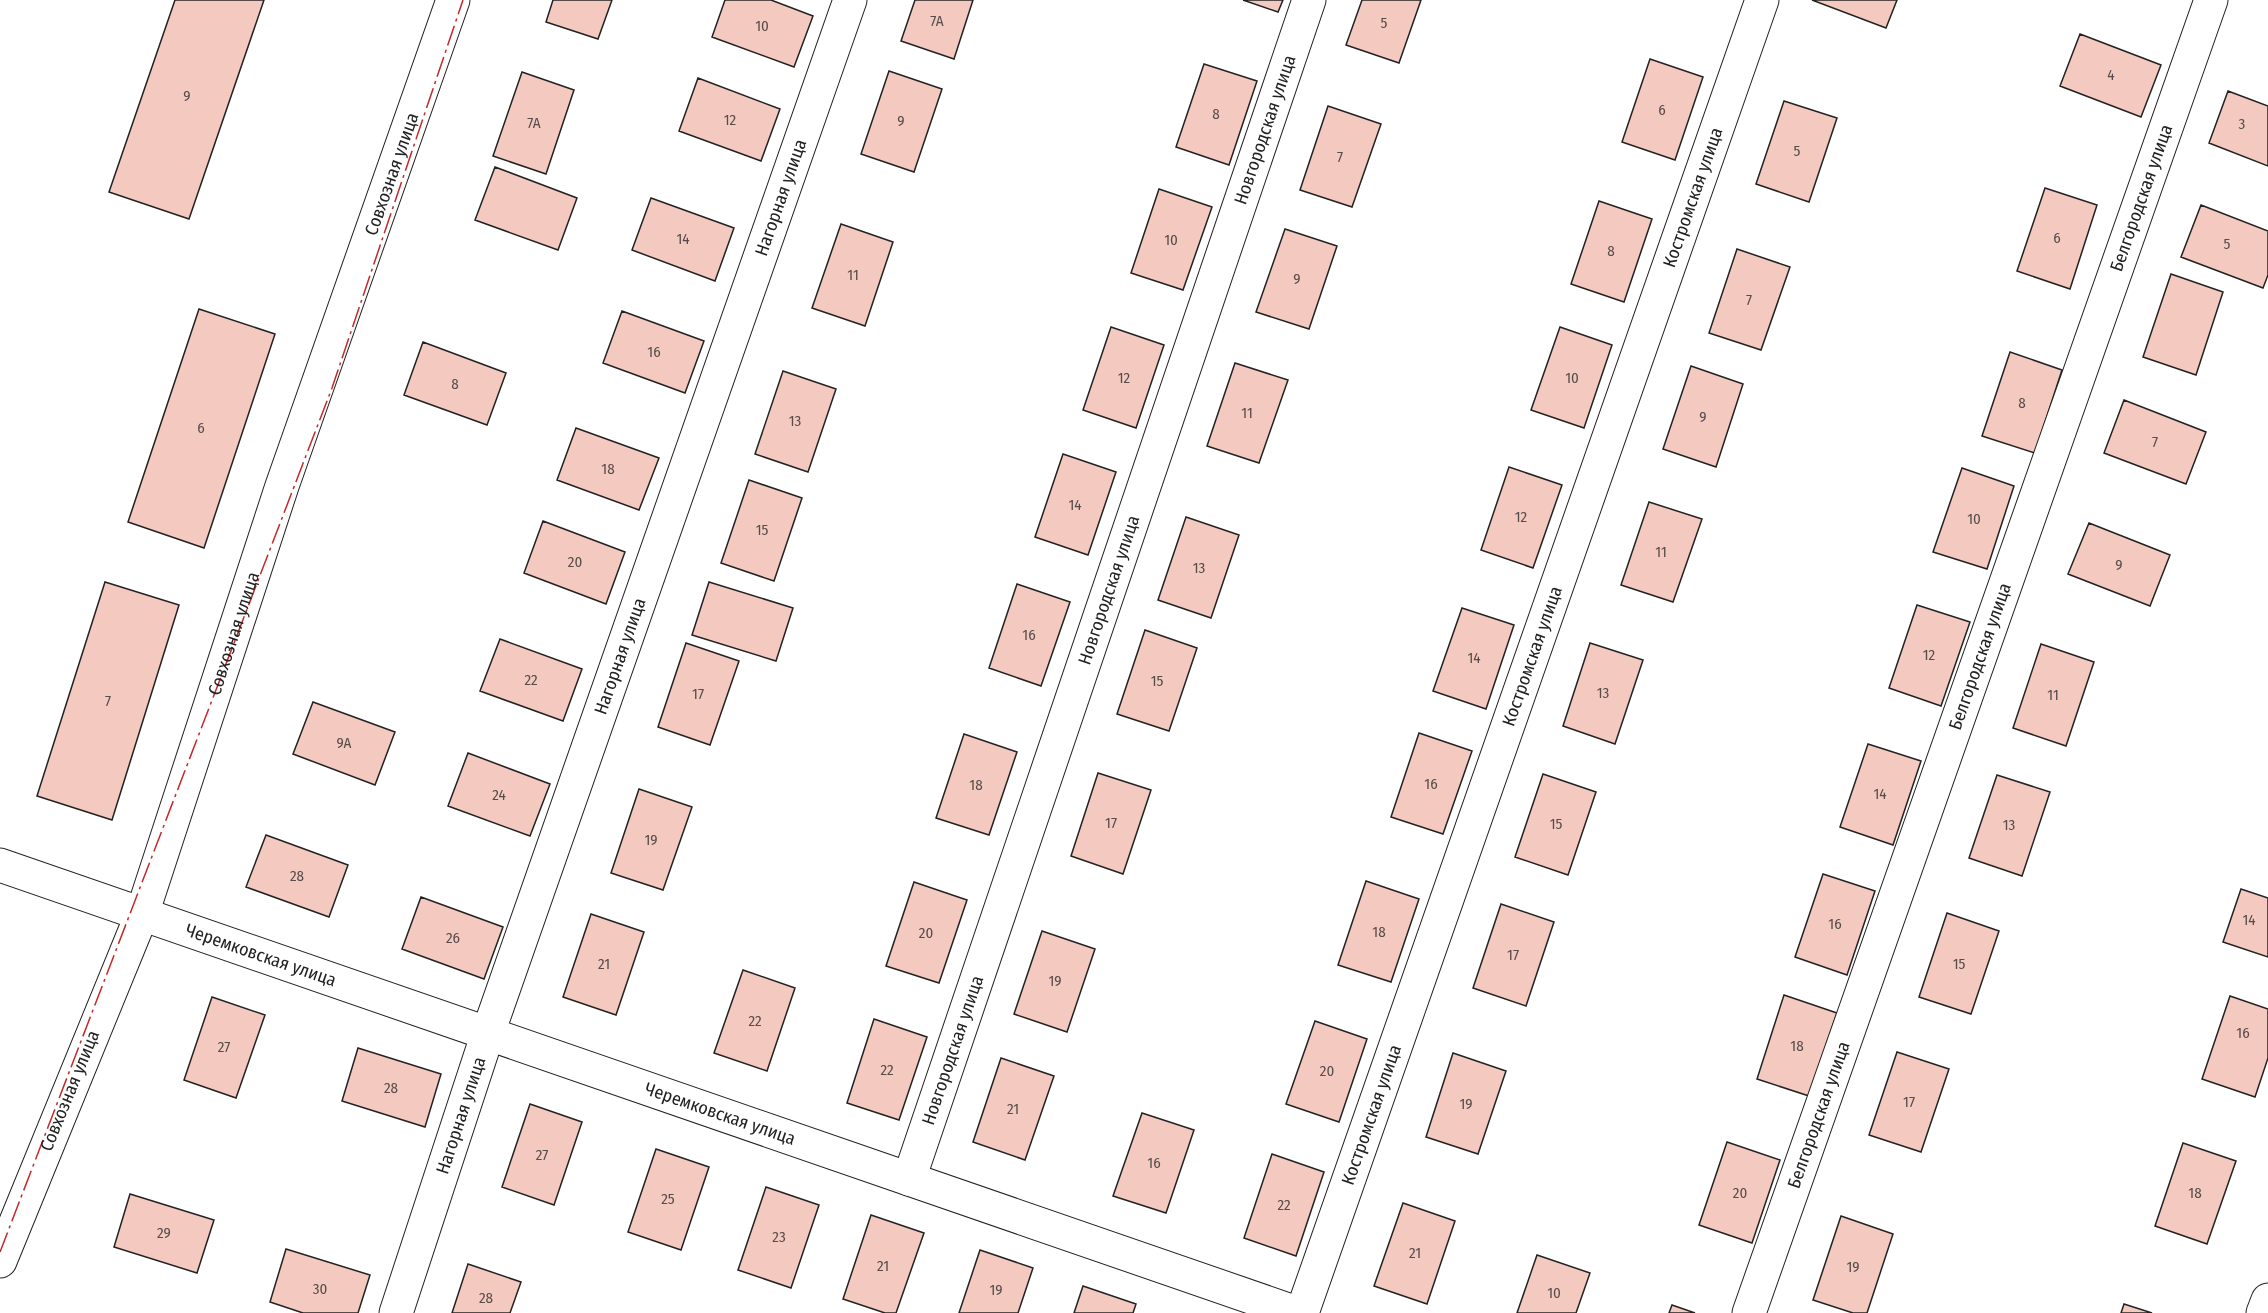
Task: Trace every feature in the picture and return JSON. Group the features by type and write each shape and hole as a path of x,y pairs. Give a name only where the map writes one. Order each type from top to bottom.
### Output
{"street":[{"name":"Совхозная улица","path":"0,1261 142,914 282,486 453,0"},
{"name":"Нагорная улица","path":"396,1313 488,1033 850,0"},
{"name":"Новгородская улица","path":"909,1179 1309,0"},
{"name":"Костромская улица","path":"1302,1313 1762,0"},
{"name":"Белгородская улица","path":"1749,1313 2211,0"},
{"name":"Черемковская улица","path":"0,865 1298,1313"},
{"path":"2264,1313 2268,1300"}],"building":[{"path":"175,0 264,0 189,219 109,192"},
{"path":"553,0 612,0 598,39 546,22"},
{"path":"725,0 771,0 813,16 794,67 712,37"},
{"path":"915,0 973,0 954,59 901,41"},
{"path":"1243,0 1283,0 1278,12"},
{"path":"1362,0 1421,0 1399,63 1346,45"},
{"path":"1812,0 1897,0 1886,28"},
{"path":"2080,34 2161,65 2141,117 2060,86"},
{"path":"1650,59 1703,77 1675,160 1622,142"},
{"path":"1204,64 1257,81 1229,165 1176,147"},
{"path":"889,71 942,89 914,172 861,154"},
{"path":"522,72 574,90 546,174 493,156"},
{"path":"698,78 780,109 761,161 679,131"},
{"path":"2228,91 2268,106 2268,166 2209,143"},
{"path":"1784,101 1837,118 1809,202 1756,184"},
{"path":"1328,106 1381,124 1352,207 1300,190"},
{"path":"495,167 577,198 558,250 475,220"},
{"path":"2045,188 2097,205 2070,289 2017,271"},
{"path":"1159,189 1212,207 1183,290 1131,273"},
{"path":"651,198 734,228 715,281 632,250"},
{"path":"1599,201 1652,219 1624,302 1571,284"},
{"path":"2201,205 2268,231 2268,275 2263,288 2181,257"},
{"path":"841,224 893,242 865,326 812,308"},
{"path":"1285,229 1337,246 1309,329 1256,312"},
{"path":"1737,249 1790,267 1761,350 1709,333"},
{"path":"2171,274 2223,292 2196,375 2143,357"},
{"path":"199,309 275,334 204,548 128,522"},
{"path":"622,311 704,341 685,393 603,363"},
{"path":"1111,327 1164,345 1136,428 1083,410"},
{"path":"1560,327 1612,345 1584,428 1531,410"},
{"path":"423,342 506,373 487,425 404,395"},
{"path":"2010,352 2062,370 2035,453 1982,436"},
{"path":"1235,363 1288,380 1259,463 1207,446"},
{"path":"1691,366 1743,384 1716,467 1663,449"},
{"path":"783,371 836,389 808,472 755,454"},
{"path":"2124,400 2206,432 2186,484 2104,453"},
{"path":"576,428 659,458 639,510 557,480"},
{"path":"1063,454 1116,472 1088,555 1035,537"},
{"path":"1509,467 1562,485 1533,568 1481,550"},
{"path":"1962,468 2014,486 1987,569 1933,552"},
{"path":"749,480 802,498 774,581 721,563"},
{"path":"1649,502 1702,519 1673,602 1621,585"},
{"path":"1186,517 1239,535 1211,618 1158,600"},
{"path":"543,521 625,552 606,604 524,573"},
{"path":"2089,523 2170,555 2150,606 2068,574"},
{"path":"105,582 179,605 112,820 37,796"},
{"path":"709,582 793,608 776,661 692,635"},
{"path":"1017,584 1070,602 1041,686 989,668"},
{"path":"1917,605 1970,622 1941,706 1889,688"},
{"path":"1462,608 1514,625 1486,709 1433,691"},
{"path":"1145,630 1197,648 1169,731 1117,714"},
{"path":"500,639 582,669 563,721 480,691"},
{"path":"686,643 739,661 710,745 658,727"},
{"path":"1590,643 1643,660 1615,744 1563,726"},
{"path":"2041,644 2094,662 2066,746 2013,728"},
{"path":"313,702 395,732 375,785 293,754"},
{"path":"1419,733 1472,751 1443,834 1391,817"},
{"path":"964,734 1017,752 989,835 936,818"},
{"path":"1868,744 1921,761 1893,845 1840,827"},
{"path":"468,753 550,784 530,836 448,806"},
{"path":"1098,773 1151,790 1123,874 1071,856"},
{"path":"1543,774 1596,792 1568,875 1515,857"},
{"path":"1997,775 2050,792 2022,876 1969,858"},
{"path":"639,789 692,807 663,890 611,873"},
{"path":"266,835 348,865 329,917 246,887"},
{"path":"1823,874 1875,891 1847,975 1795,957"},
{"path":"1366,881 1419,899 1391,982 1338,965"},
{"path":"914,882 967,900 939,983 886,966"},
{"path":"2241,889 2268,898 2268,957 2223,942"},
{"path":"421,897 503,927 484,979 402,949"},
{"path":"1501,904 1554,922 1526,1006 1473,988"},
{"path":"1947,913 1999,931 1971,1014 1919,997"},
{"path":"591,914 644,932 616,1015 563,997"},
{"path":"1042,931 1095,949 1067,1032 1014,1014"},
{"path":"743,970 795,988 767,1071 714,1053"},
{"path":"1784,995 1837,1013 1809,1096 1757,1079"},
{"path":"2230,996 2268,1009 2268,1058 2255,1097 2202,1079"},
{"path":"212,997 265,1015 236,1098 184,1080"},
{"path":"874,1019 927,1037 899,1120 847,1103"},
{"path":"1315,1021 1367,1039 1339,1122 1286,1104"},
{"path":"358,1048 441,1074 425,1127 342,1101"},
{"path":"1897,1052 1949,1069 1921,1152 1869,1135"},
{"path":"1453,1053 1506,1071 1478,1154 1426,1137"},
{"path":"1001,1058 1054,1076 1025,1160 973,1142"},
{"path":"530,1104 582,1122 554,1205 502,1187"},
{"path":"1142,1113 1194,1130 1166,1213 1113,1196"},
{"path":"1727,1142 1780,1160 1752,1243 1699,1225"},
{"path":"2183,1143 2236,1161 2207,1244 2155,1226"},
{"path":"656,1149 709,1167 681,1250 628,1232"},
{"path":"1272,1154 1324,1172 1296,1256 1244,1238"},
{"path":"766,1187 819,1205 791,1288 738,1270"},
{"path":"130,1194 214,1220 197,1273 114,1247"},
{"path":"1403,1203 1455,1221 1427,1304 1374,1286"},
{"path":"871,1215 924,1233 896,1313 885,1313 843,1299"},
{"path":"1841,1216 1893,1234 1867,1313 1853,1313 1813,1300"},
{"path":"286,1249 370,1275 358,1313 303,1313 270,1302"},
{"path":"980,1250 1033,1268 1018,1313 959,1313"},
{"path":"1537,1255 1590,1273 1576,1313 1517,1313"},
{"path":"468,1264 521,1282 510,1313 452,1313"},
{"path":"1083,1286 1136,1304 1133,1313 1074,1313"},
{"path":"2124,1304 2152,1313 2121,1313"},
{"path":"1672,1305 1695,1313 1669,1313"}],"power":[{"path":"0,1252 332,388 463,0"}]}
